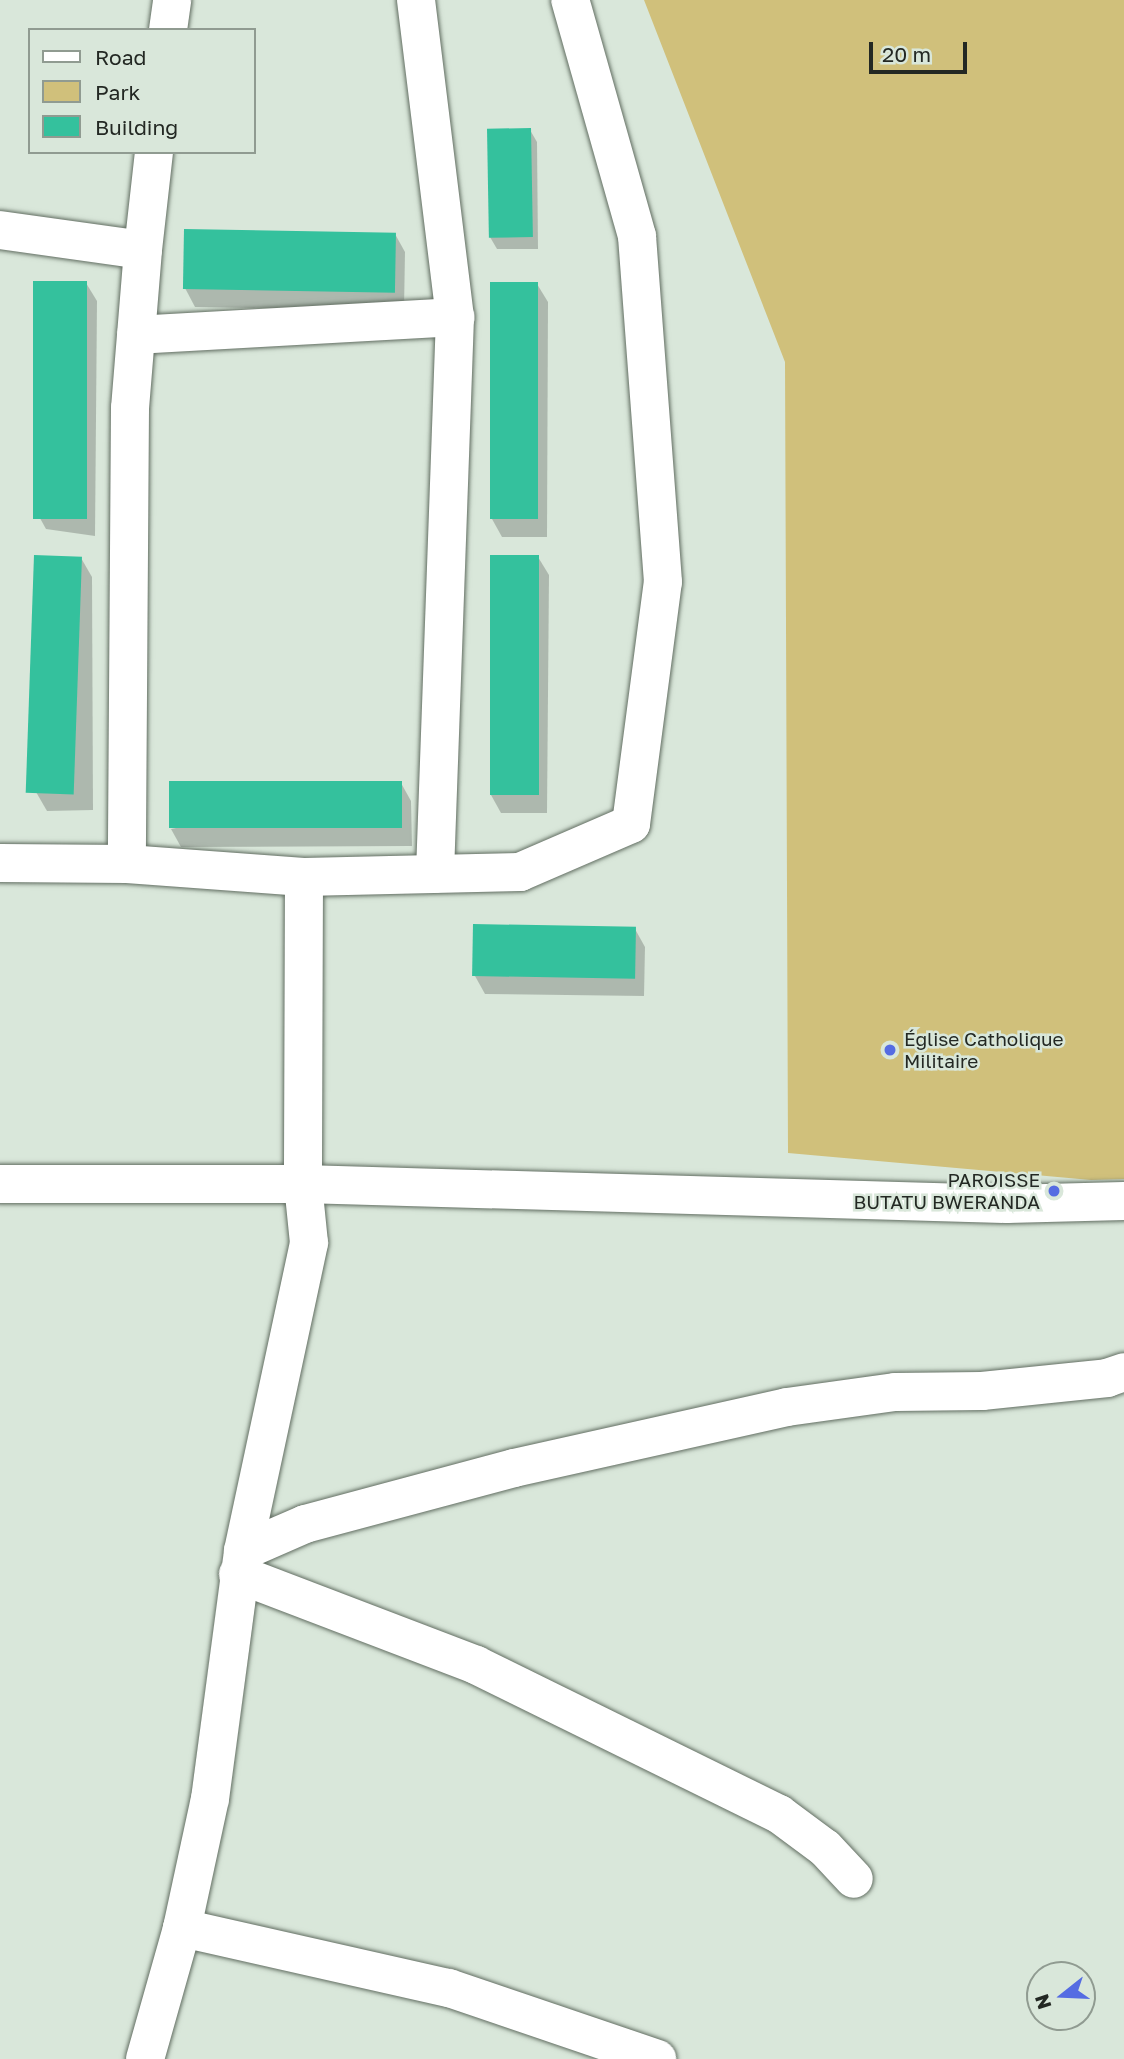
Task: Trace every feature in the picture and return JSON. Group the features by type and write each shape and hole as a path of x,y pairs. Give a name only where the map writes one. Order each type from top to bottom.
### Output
{"street":[{"path":"168,28 172,0"},
{"path":"416,0 454,317 435,874"},
{"path":"0,863 127,864 304,877 520,872 631,824 663,582 637,236 570,0"},
{"path":"127,864 130,408 154,154"},
{"path":"0,230 143,250"},
{"path":"136,335 454,317"},
{"path":"145,2059 182,1928 211,1799 241,1562 309,1243 303,1184 304,877"},
{"path":"0,1184 303,1184 1007,1204 1124,1201"},
{"path":"241,1562 305,1524 514,1468 775,1409 895,1392 982,1391 1107,1378 1124,1372"},
{"path":"241,1562 476,1665 779,1814 825,1848 854,1878"},
{"path":"182,1928 449,1988 577,2046 657,2059"}],"green space":[{"path":"644,0 1124,0 1124,1179 1091,1180 788,1153 785,362"}],"building":[{"path":"531,128 533,237 489,238 487,129"},
{"path":"184,229 396,233 395,293 183,289"},
{"path":"33,281 87,281 87,519 33,519"},
{"path":"490,282 538,282 538,519 490,519"},
{"path":"34,555 82,557 74,795 26,793"},
{"path":"490,555 539,555 539,795 490,795"},
{"path":"169,781 402,781 402,828 169,828"},
{"path":"473,924 636,927 635,979 472,976"}],"place":[{"name":"Église Catholique Militaire","path":"890,1050"},
{"name":"PAROISSE BUTATU BWERANDA","path":"1054,1191"}]}
